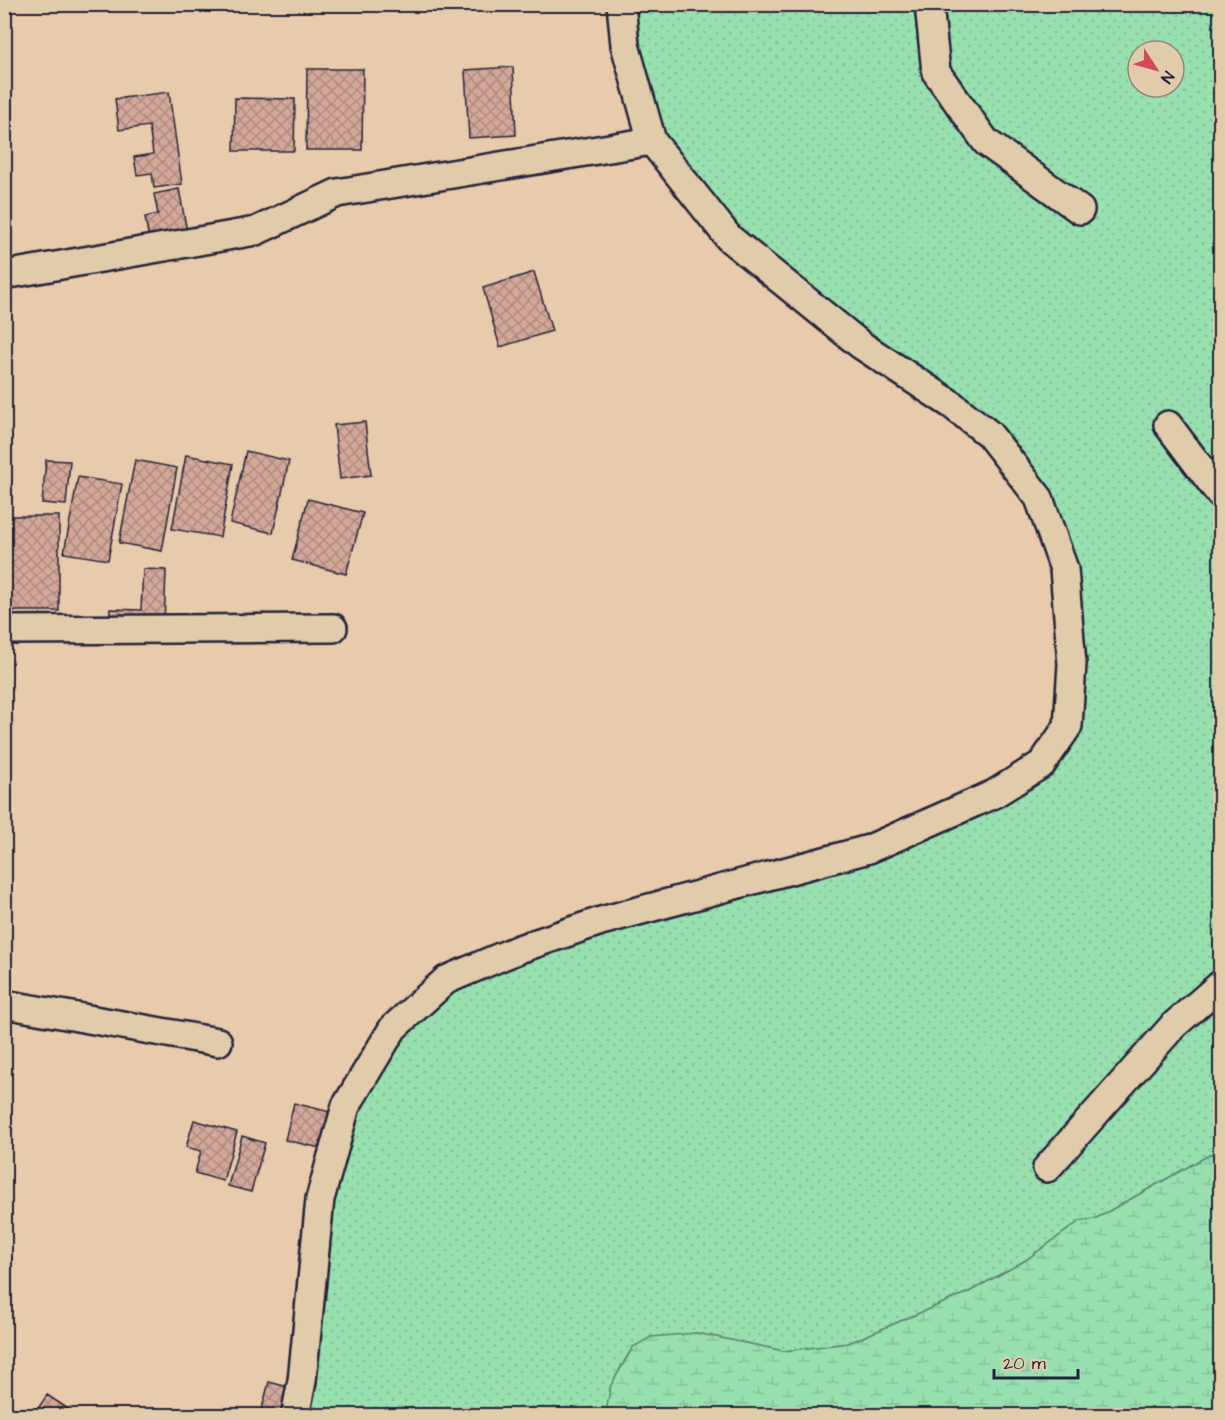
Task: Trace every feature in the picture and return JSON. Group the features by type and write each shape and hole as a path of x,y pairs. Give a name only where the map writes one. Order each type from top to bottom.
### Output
{"street":[{"path":"295,1416 302,1381 320,1199 346,1106 393,1028 446,980 519,949 601,921 869,849 994,794 1042,764 1068,726 1072,663 1064,569 1039,498 989,434 951,404 861,345 729,238 652,141 625,45 621,4"},
{"path":"929,4 936,72 986,142 1080,210"},
{"path":"4,275 256,231 337,193 652,141"},
{"path":"1168,425 1221,494"},
{"path":"4,630 333,628"},
{"path":"1047,1168 1173,1026 1221,985"},
{"path":"4,1004 218,1042"}],"green space":[{"path":"621,5 1220,5 1220,1149 1095,1219 1080,1221 1026,1260 969,1292 849,1343 784,1351 696,1333 633,1347 611,1388 608,1415 295,1416 346,1106 446,980 869,849 994,794 1068,726 1064,569 989,434 729,238 652,141"},
{"path":"1220,1149 1220,1415 608,1415 607,1406 611,1385 633,1347 651,1337 696,1333 784,1351 849,1343 969,1292 1026,1260 1080,1221 1095,1219"}],"building":[{"path":"513,67 516,135 469,138 465,70"},
{"path":"307,69 363,69 362,150 306,150"},
{"path":"169,92 182,184 154,188 152,173 137,175 134,157 153,154 149,126 119,130 115,99"},
{"path":"235,98 295,99 294,151 234,151"},
{"path":"179,189 188,237 150,245 145,217 158,214 154,194"},
{"path":"534,272 552,331 500,347 483,288"},
{"path":"365,422 371,475 340,479 334,425"},
{"path":"246,451 289,461 273,533 230,523"},
{"path":"186,455 233,464 220,537 172,529"},
{"path":"46,460 70,461 66,505 42,503"},
{"path":"135,460 177,468 162,551 119,543"},
{"path":"78,477 122,484 108,560 64,553"},
{"path":"308,499 363,513 346,574 292,560"},
{"path":"4,516 59,516 59,611 4,611"},
{"path":"143,569 166,570 164,626 109,624 110,609 141,610"},
{"path":"294,1103 334,1113 325,1149 285,1140"},
{"path":"194,1120 237,1132 223,1181 195,1173 201,1151 186,1147"},
{"path":"242,1136 265,1143 251,1192 228,1186"},
{"path":"269,1382 292,1388 285,1416 260,1416"},
{"path":"47,1395 79,1416 45,1416 37,1410"}]}
